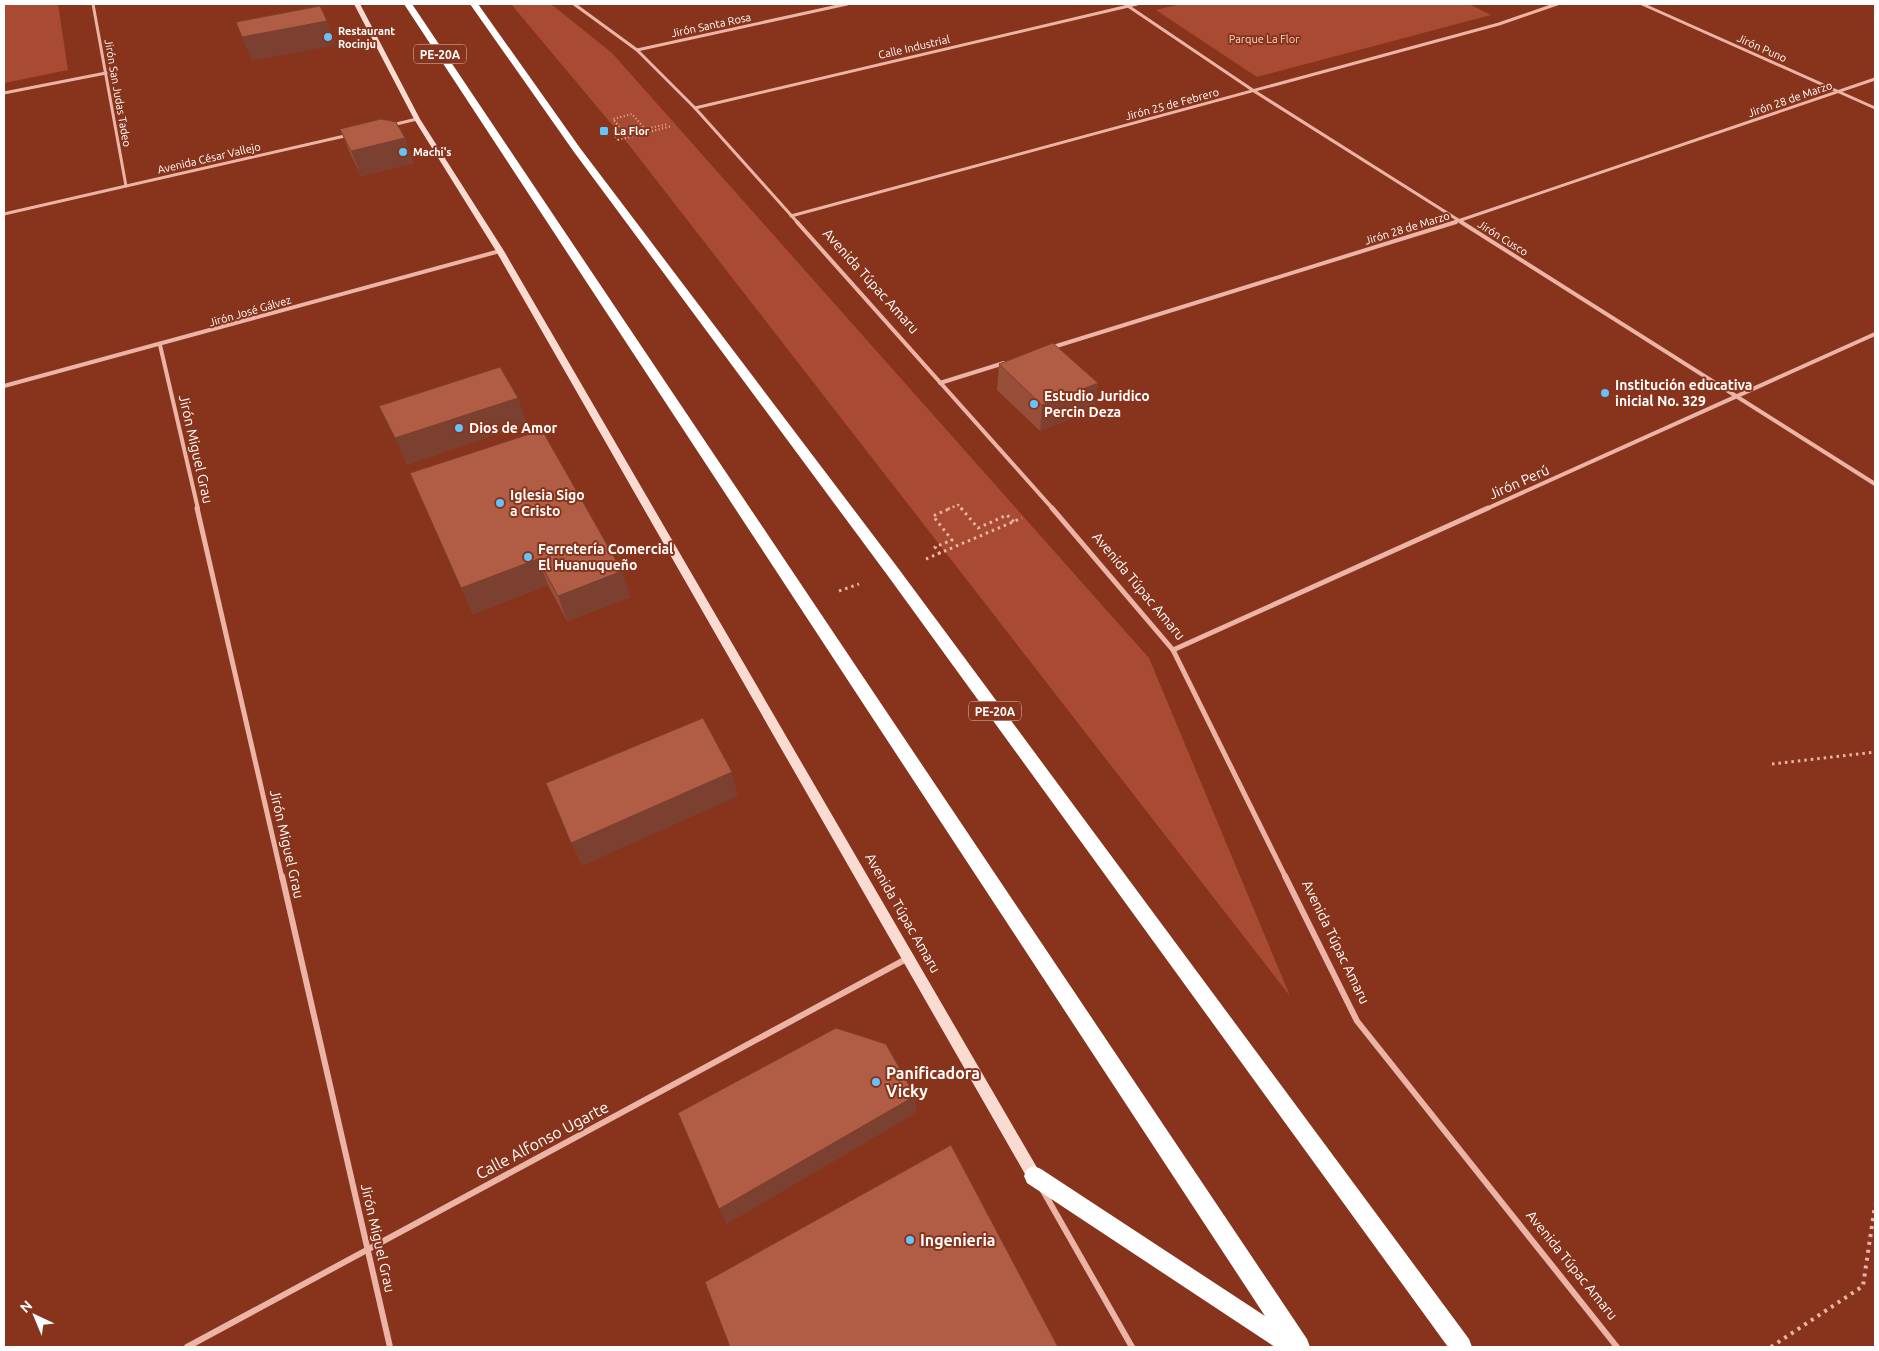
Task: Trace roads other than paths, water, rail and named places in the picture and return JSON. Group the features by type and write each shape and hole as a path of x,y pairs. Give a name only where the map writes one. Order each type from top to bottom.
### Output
{"highway":[{"name":"PE-20A","path":"408,4 1299,1347"},
{"name":"PE-20A","path":"474,4 577,150 893,572 1461,1347"},
{"path":"1034,1176 1294,1347"}],"street":[{"name":"Jirón San Judas Tadeo","path":"93,4 126,186"},
{"name":"Avenida Túpac Amaru","path":"357,4 417,119 500,251 910,958 1132,1347"},
{"name":"Avenida Túpac Amaru","path":"574,4 637,50 695,108 1050,506 1173,650 1357,1021 1617,1347"},
{"name":"Jirón Santa Rosa","path":"637,50 846,4"},
{"name":"Calle Industrial","path":"695,108 1126,5 1137,4"},
{"name":"Jirón 25 de Febrero","path":"791,216 1499,24 1557,4"},
{"name":"Jirón Puno","path":"1642,4 1875,108"},
{"name":"Jirón Cusco","path":"1126,5 1254,91 1875,484"},
{"path":"4,93 106,73"},
{"name":"Jirón 28 de Marzo","path":"1044,350 1459,220 1875,80"},
{"path":"388,126 417,119"},
{"name":"Avenida César Vallejo","path":"4,214 359,132"},
{"name":"Jirón José Gálvez","path":"4,386 500,251"},
{"name":"Jirón Perú","path":"1173,650 1875,334"},
{"name":"Jirón Miguel Grau","path":"160,345 390,1347"},
{"path":"940,383 1006,362"},
{"name":"Calle Alfonso Ugarte","path":"187,1347 910,958"}],"place":[{"name":"Restaurant Rocinju","path":"328,37"},
{"name":"La Flor","path":"604,131"},
{"name":"Machi's","path":"403,152"},
{"name":"Institución educativa inicial No. 329","path":"1605,393"},
{"name":"Estudio Juridico Percin Deza","path":"1034,404"},
{"name":"Dios de Amor","path":"459,428"},
{"name":"Iglesia Sigo a Cristo","path":"500,503"},
{"name":"Ferretería Comercial El Huanuqueño","path":"528,557"},
{"name":"Panificadora Vicky","path":"876,1082"},
{"name":"Ingenieria","path":"910,1240"}],"park label":[{"name":"Parque La Flor","path":"1264,39"}]}
